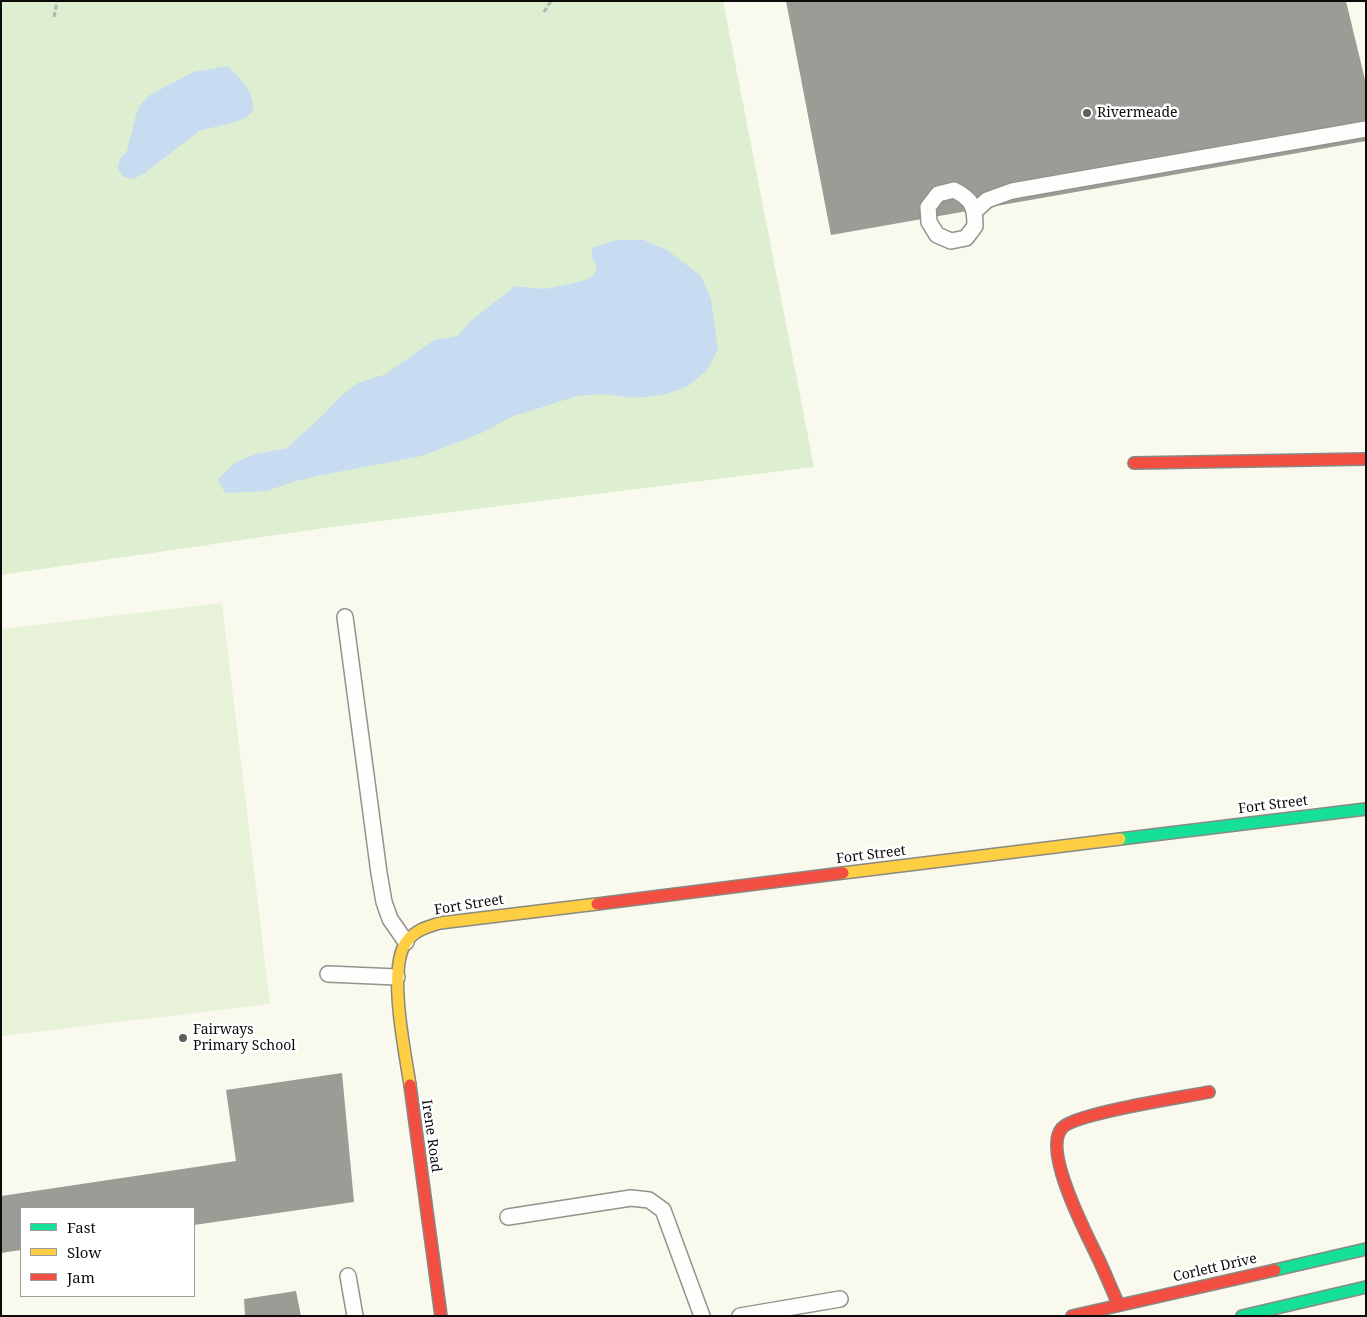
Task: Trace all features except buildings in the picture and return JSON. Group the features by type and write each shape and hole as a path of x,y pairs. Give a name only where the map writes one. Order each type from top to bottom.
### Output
{"street":[{"path":"1134,463 1366,460"},
{"name":"Fort Street","path":"398,960 406,942 418,930 440,923 1366,809"},
{"name":"Irene Road","path":"398,960 396,991 441,1316"},
{"path":"1119,1305 1074,1210 1064,1183 1056,1145 1058,1132 1068,1124 1102,1113 1209,1092"},
{"name":"Corlett Drive","path":"1072,1316 1366,1249"},
{"path":"1242,1316 1366,1287"}],"lane":[{"path":"975,211 987,200 1012,191 1366,129"},
{"path":"345,617 384,902 390,919 406,942"},
{"path":"328,974 397,977"},
{"path":"508,1217 631,1198 649,1200 664,1210 702,1316"},
{"path":"348,1276 355,1316"},
{"path":"740,1316 840,1299"}],"path":[{"path":"54,17 57,1"},
{"path":"544,12 551,1"}],"green space":[{"path":"1,1 723,1 814,467 324,528 1,575"},
{"path":"222,603 270,1004 1,1036 1,629"}],"water":[{"path":"227,66 246,86 252,98 253,111 245,118 235,122 199,131 145,173 133,179 122,176 118,168 120,159 127,151 136,115 141,104 150,95 193,72"},
{"path":"617,240 644,240 667,250 701,276 711,299 718,349 707,370 688,386 663,395 634,398 603,394 577,396 511,417 484,432 422,456 322,475 296,481 267,491 225,493 218,479 236,462 256,454 287,448 342,395 358,383 386,374 434,340 457,336 472,320 515,286 545,289 583,281 594,275 597,266 592,258 592,248"}],"traffic: fast":[{"path":"1120,839 1366,809"},
{"path":"1275,1270 1366,1249"},
{"path":"1242,1316 1366,1287"}],"traffic: slow":[{"path":"843,873 1120,839"},
{"path":"410,1085 399,1013 398,973 400,957 405,944 412,936 425,928 440,923 597,904"}],"traffic: jam":[{"path":"1134,463 1366,459"},
{"path":"597,904 843,873"},
{"path":"410,1085 441,1316"},
{"path":"1119,1305 1068,1192 1057,1154 1057,1139 1062,1128 1071,1122 1087,1117 1131,1106 1209,1092"},
{"path":"1072,1316 1275,1270"}],"place":[{"name":"Rivermeade","path":"1087,113"},
{"name":"Fairways Primary School","path":"183,1038"}]}
